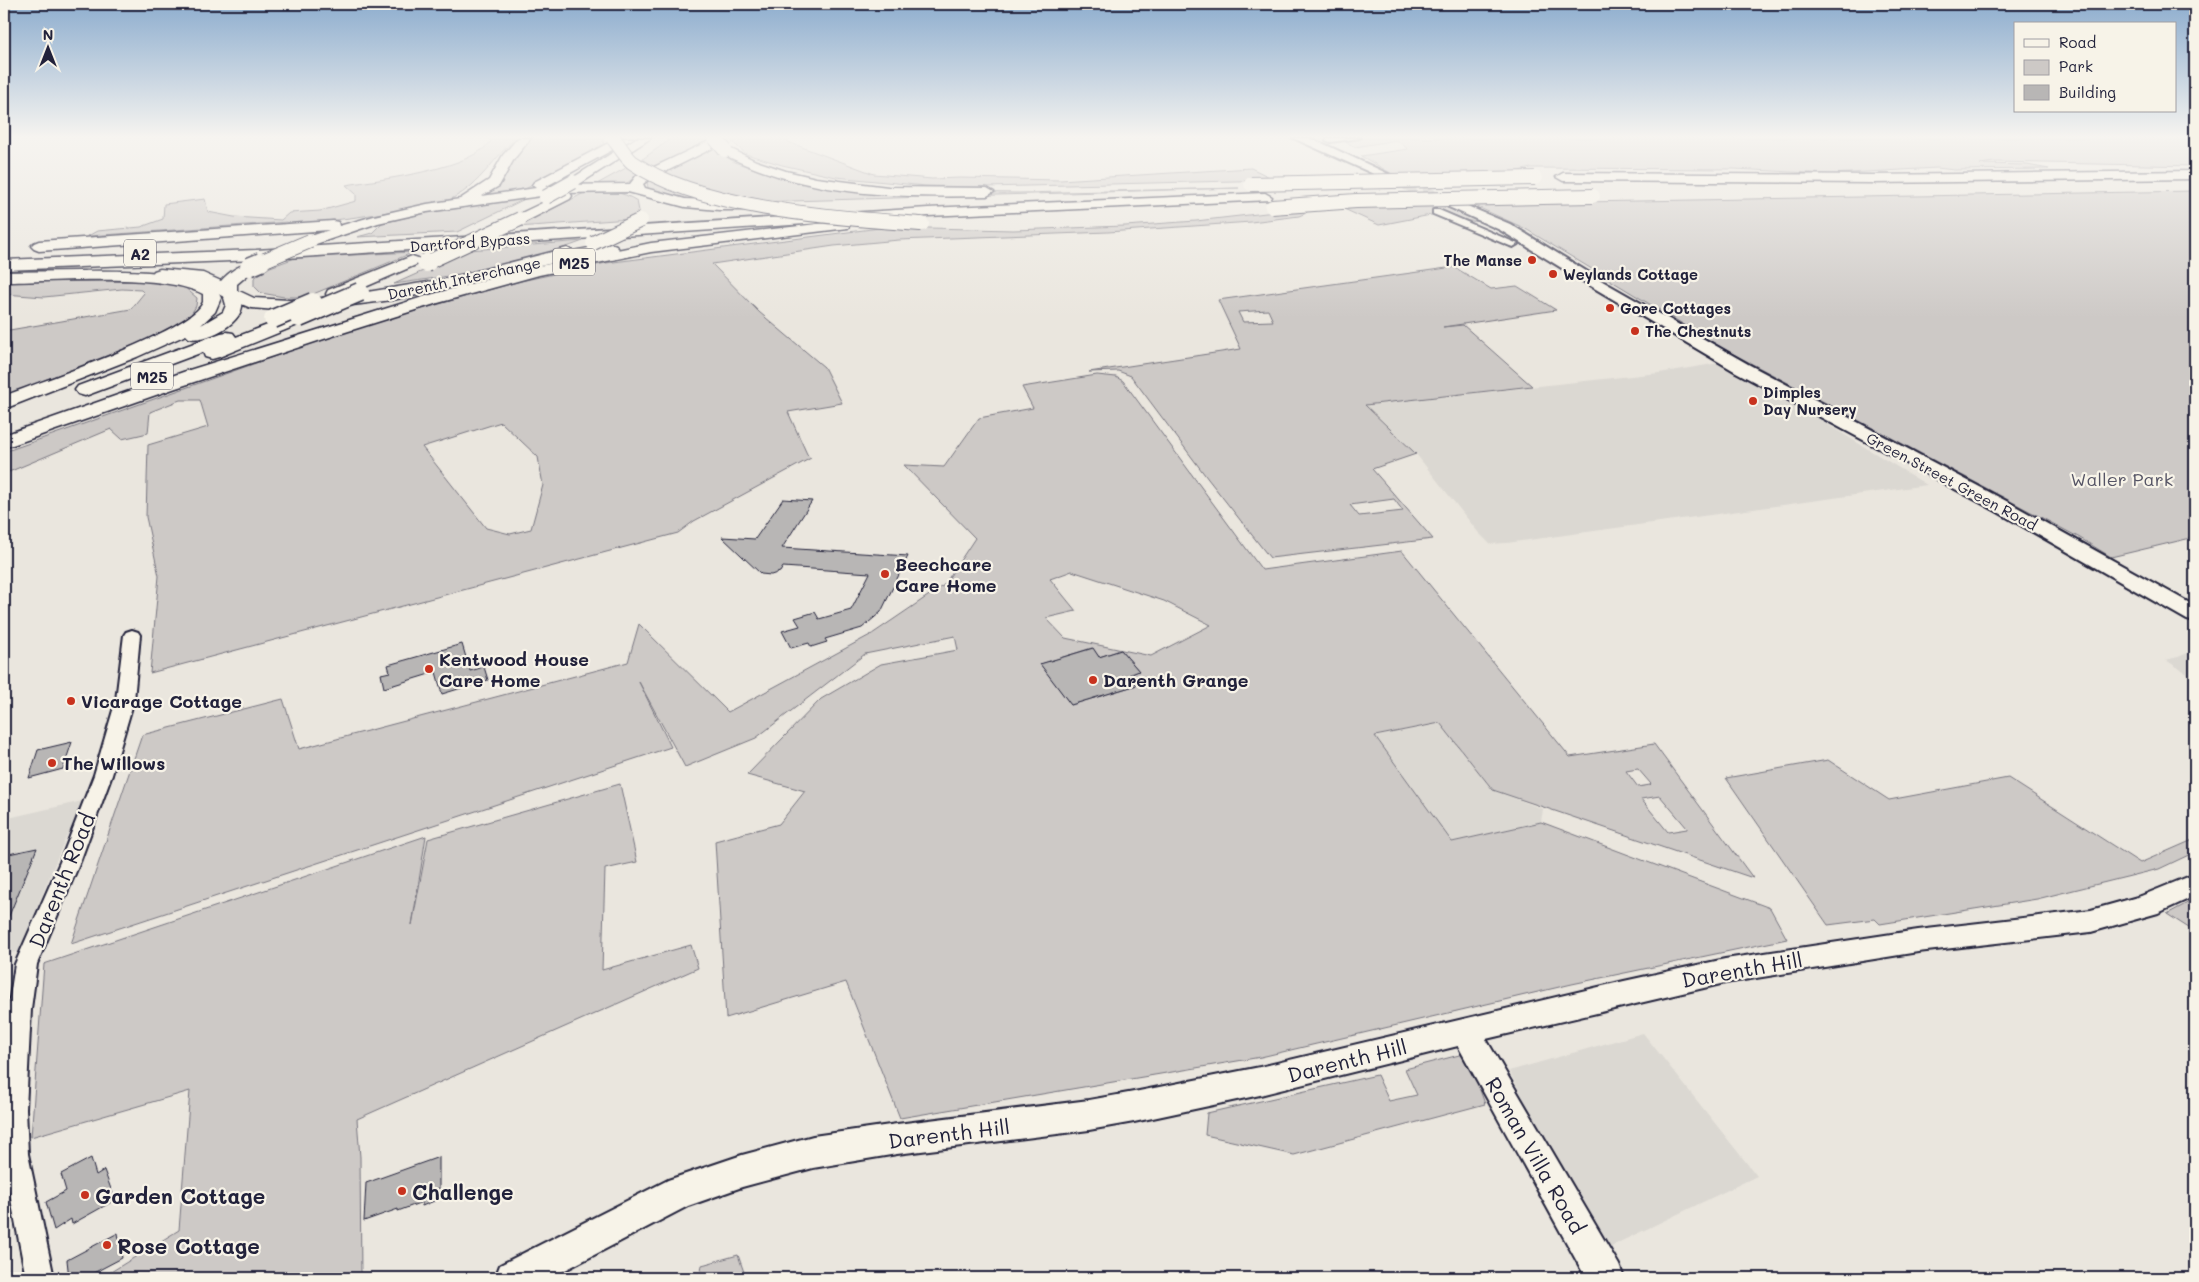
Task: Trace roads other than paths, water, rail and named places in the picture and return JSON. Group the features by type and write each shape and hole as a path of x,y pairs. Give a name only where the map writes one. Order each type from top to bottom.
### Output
{"highway":[{"path":"459,202 469,198"},
{"path":"25,247 308,228 374,220 459,202 491,198"},
{"name":"M25","path":"4,430 140,380 360,292 544,198"},
{"name":"M25","path":"4,420 137,372 419,262 520,219 561,198"},
{"name":"Darenth Interchange","path":"4,276 170,274 208,280 230,295 261,304 323,303 415,290 486,276 550,260 593,243 641,220 656,208 658,203 657,198"},
{"path":"664,198 685,203 719,206 841,203"},
{"path":"722,198 819,215 922,224 968,225"},
{"path":"858,202 1152,198"},
{"path":"550,260 638,246 843,225 1152,198"},
{"name":"Dartford Bypass","path":"4,265 315,252 1152,198"},
{"name":"Dartford Bypass","path":"4,258 370,242 908,207 1158,198"},
{"name":"A2","path":"1200,214 1254,198"},
{"name":"A2","path":"1333,198 1387,200 1502,198"},
{"path":"230,295 232,279 249,267 310,241 374,220"},
{"name":"M25","path":"176,382 376,317 577,261 650,248 843,225"},
{"name":"M25","path":"4,276 170,279 202,286 210,292 213,299 201,317 176,332 4,405"},
{"name":"M25","path":"4,442 330,326 486,276"},
{"name":"M25","path":"4,405 209,328 224,320 234,310 237,304 230,295"}],"main road":[{"name":"Green Street Green Road","path":"1441,206 1494,221 1519,234 1607,289 1742,368 2003,507 2195,615"}],"street":[{"path":"1441,206 1472,227 1513,244"},
{"path":"1472,227 1494,221"},
{"name":"Darenth Road","path":"40,1278 15,1154 12,1011 26,964 70,862 104,775 125,700 132,634"},
{"name":"Darenth Hill","path":"513,1278 680,1192 789,1158 852,1145 1089,1115 1134,1107 1260,1081 1634,990 1734,969 1918,941 2091,921 2148,905 2195,884"},
{"name":"Roman Villa Road","path":"1466,1032 1606,1278"}],"tunnel":[{"path":"1438,198 1446,201"}],"place":[{"name":"The Manse","path":"1532,260"},
{"name":"Weylands Cottage","path":"1553,274"},
{"name":"Gore Cottages","path":"1610,308"},
{"name":"The Chestnuts","path":"1635,331"},
{"name":"Dimples Day Nursery","path":"1753,401"},
{"name":"Beechcare Care Home","path":"885,574"},
{"name":"Kentwood House Care Home","path":"429,669"},
{"name":"Darenth Grange","path":"1093,680"},
{"name":"Vicarage Cottage","path":"71,701"},
{"name":"The Willows","path":"52,763"},
{"name":"Challenge","path":"402,1191"},
{"name":"Garden Cottage","path":"85,1195"},
{"name":"Rose Cottage","path":"107,1245"}],"park label":[{"name":"Waller Park","path":"2122,479"}]}
